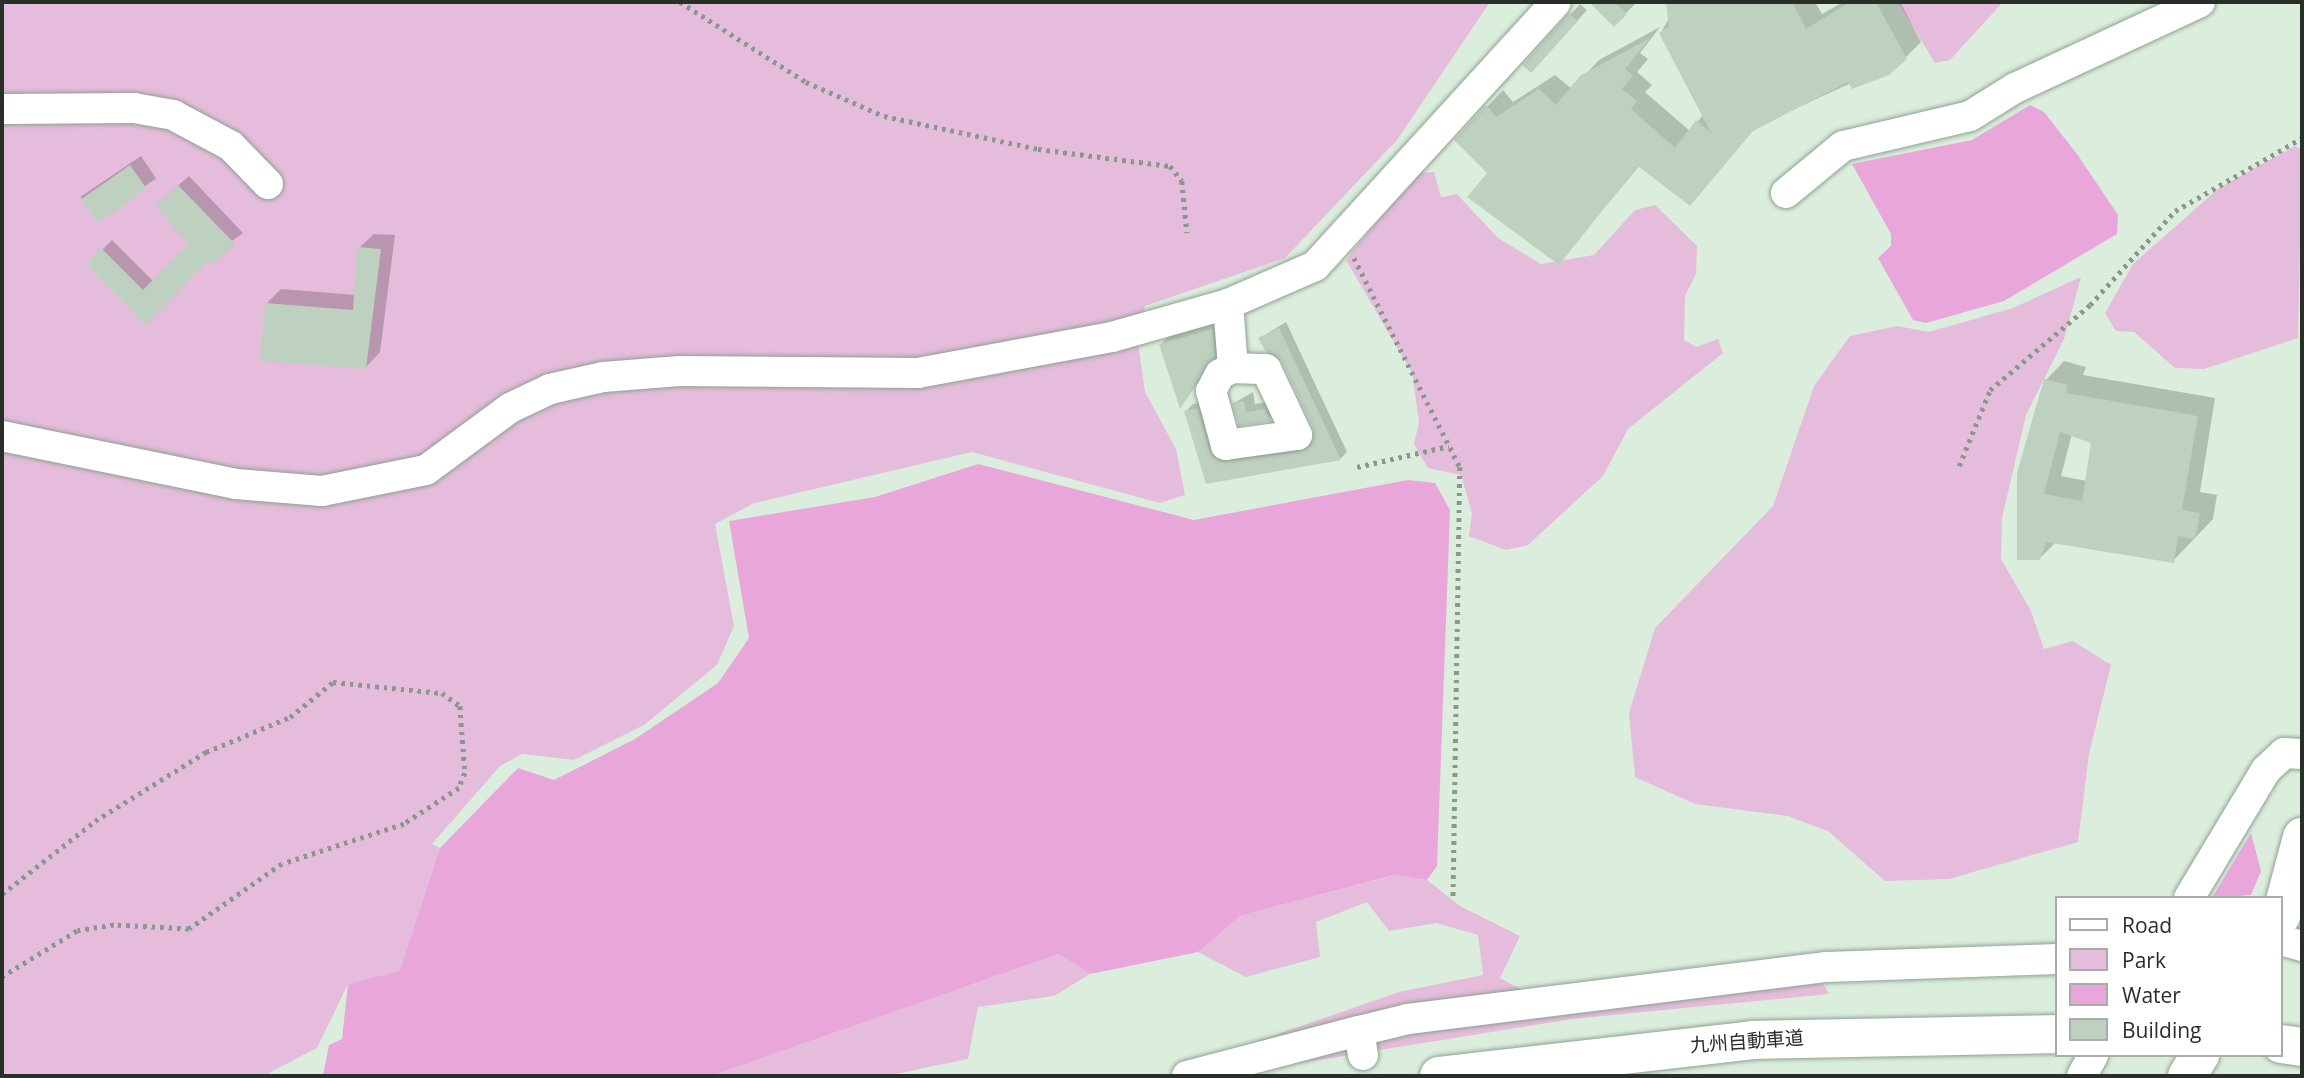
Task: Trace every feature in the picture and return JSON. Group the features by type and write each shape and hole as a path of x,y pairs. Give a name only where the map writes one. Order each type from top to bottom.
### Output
{"main road":[{"path":"2283,908 2302,837"},
{"name":"九州自動車道","path":"1439,1076 1753,1040 2056,1034"},
{"path":"2283,1044 2302,1046"},
{"path":"2187,1076 2199,1057"}],"street":[{"path":"2,436 222,481 322,491 426,470 510,408 551,388 603,377 654,371 918,373 1112,337 1228,304 1288,282 1345,239 1556,2"},
{"path":"1786,193 1843,146 1970,116 2015,88 2200,2"},
{"path":"2,109 134,108 173,115 231,146 268,184"},
{"path":"1228,304 1233,368"},
{"path":"2190,896 2266,770 2284,753 2302,754"},
{"path":"2283,941 2302,946"},
{"path":"1187,1076 1361,1043 1827,967 2056,959"},
{"path":"2082,1076 2092,1057"}],"path":[{"path":"680,2 806,82 884,116 1038,149 1170,166 1182,181 1187,233"},
{"path":"1959,466 1990,390 2090,304 2175,211 2302,138"},
{"path":"1345,239 1460,467 1464,504 1453,900"},
{"path":"1357,467 1449,446"},
{"path":"2,894 94,821 206,752 290,717 333,682 442,693 460,706 465,773 459,788 404,824 282,864 189,929 114,925 77,931 2,977"}],"green space":[{"path":"2,2 1490,2 1397,140 1285,258 1145,306 1138,342 1145,392 1176,449 1185,495 1160,503 972,452 754,503 715,524 734,626 717,665 644,725 574,760 522,754 500,766 432,844 440,848 401,972 348,984 317,1048 263,1076 2,1076"},
{"path":"1898,2 2003,2 1950,60 1935,63"},
{"path":"2295,146 2302,150 2298,338 2204,369 2175,368 2134,332 2116,331 2105,313 2133,264 2219,188"},
{"path":"1434,172 1441,197 1457,194 1498,238 1541,264 1594,255 1635,210 1655,205 1697,246 1696,274 1685,296 1684,340 1696,347 1718,339 1723,353 1628,429 1603,476 1528,545 1506,550 1469,536 1472,513 1461,475 1428,468 1414,444 1419,422 1412,373 1346,260 1416,173"},
{"path":"2081,277 2064,339 2026,415 2002,518 2001,559 2031,611 2044,649 2073,641 2111,665 2089,754 2078,842 1949,879 1885,881 1828,831 1787,816 1695,804 1635,777 1629,713 1655,628 1773,506 1814,386 1850,336 1897,326 1929,332 2013,308"},
{"path":"1395,875 1427,880 1460,906 1520,936 1500,978 1531,995 1810,961 1829,994 1572,1019 1250,1071 1206,1059 1399,992 1483,975 1478,935 1436,923 1389,931 1367,902 1316,922 1320,957 1246,977 1198,952 1240,916"},
{"path":"1059,954 1090,974 1054,996 978,1007 968,1059 886,1076 711,1076"}],"water":[{"path":"2030,105 2044,112 2077,154 2118,215 2117,234 2004,301 1926,323 1913,320 1878,258 1891,246 1891,234 1852,164 1972,140"},
{"path":"978,464 1194,520 1408,480 1435,483 1450,510 1437,866 1427,880 1394,875 1240,916 1198,952 1090,974 1059,954 711,1076 323,1076 329,1045 342,1039 348,984 400,971 440,848 518,768 554,780 635,739 718,683 749,638 729,521 875,497"},
{"path":"2251,833 2261,871 2251,895 2213,896"}],"pier":[{"path":"2117,1057 2152,1057 2142,1076 2107,1076"}],"building":[{"path":"1589,2 1614,2 1627,14 1614,27"},
{"path":"1666,2 1792,2 1806,29 1850,2 1876,2 1907,59 1889,75 1852,89 1848,82 1753,131 1690,206 1638,166 1559,265 1467,197 1487,173 1454,140 1486,105 1496,117 1539,89 1556,105 1581,75 1650,38 1625,69 1633,76 1622,89 1637,101 1631,109 1675,148 1696,120 1711,133 1659,33 1669,27"},
{"path":"1569,13 1578,21 1531,73 1522,65"},
{"path":"130,165 147,189 97,223 81,199"},
{"path":"178,185 235,244 212,265 208,261 145,325 86,264 101,248 143,290 188,244 155,205"},
{"path":"357,247 381,249 366,369 260,361 265,303 353,310"},
{"path":"1279,328 1341,460 1206,484 1184,411 1198,408 1209,450 1221,462 1299,452 1313,443 1313,428 1282,362 1265,351 1258,338"},
{"path":"1212,329 1215,357 1180,409 1159,344"},
{"path":"2044,379 2068,385 2066,393 2198,416 2182,510 2200,513 2195,539 2178,536 2174,563 2046,542 2040,560 2017,560 2017,473","holes":["2060,432 2091,443 2082,501 2044,494"]},
{"path":"1244,401 1246,412 1265,409 1271,421 1239,426 1232,403"}]}
